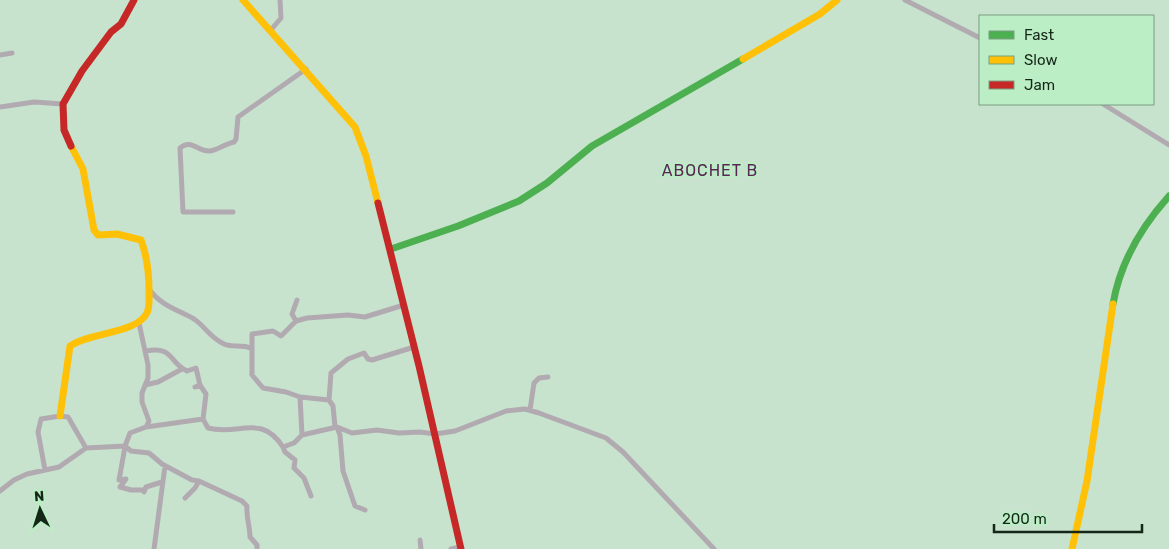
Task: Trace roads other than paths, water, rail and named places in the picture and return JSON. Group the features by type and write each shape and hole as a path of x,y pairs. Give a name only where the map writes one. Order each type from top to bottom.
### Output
{"street":[{"path":"60,416 70,346 92,335 139,323 148,311 147,259 141,240 117,234 98,235 94,230 83,169 70,148 64,130 63,104 82,71 111,32 121,24 134,0"},
{"path":"243,0 306,69 355,127 366,156 391,249 461,548 451,549"},
{"path":"270,31 281,18 280,0"},
{"path":"391,249 468,222 519,201 547,183 592,146 820,14 837,0"},
{"path":"904,0 979,38"},
{"path":"0,55 12,53"},
{"path":"233,212 183,212 180,148 190,144 211,151 234,142 236,139 238,117 306,69"},
{"path":"0,107 34,102 63,104"},
{"path":"1105,105 1169,145"},
{"path":"1072,549 1087,481 1115,293 1135,240 1149,218 1169,196"},
{"path":"148,289 167,306 196,321 217,340 233,347 250,348"},
{"path":"296,321 292,314 297,300"},
{"path":"329,400 300,397 286,392 263,388 254,381 251,370 250,348 252,334 273,331 281,336 296,321 307,318 348,314 364,317 404,305"},
{"path":"139,323 146,351 148,373 142,398 142,407 149,421 146,427"},
{"path":"365,510 354,506 343,471 340,435 336,427 333,406 329,400 331,373 348,359 362,352 368,360 372,360 404,351 414,345"},
{"path":"146,351 161,350 170,354 182,369 187,371 196,368 198,386 206,394 203,419 206,426 216,430 261,428 275,436 285,452 295,460 294,468 304,478 311,496"},
{"path":"145,385 158,382 182,369"},
{"path":"530,410 534,383 539,378 548,377"},
{"path":"300,397 302,435"},
{"path":"283,447 294,443 302,435 336,427 352,432 377,430 435,434 455,431 495,414 525,409 530,410 606,438 638,465 714,549"},
{"path":"45,470 38,435 41,419 60,416 71,419 76,434 86,448"},
{"path":"162,482 146,487 144,492 143,490 131,490 120,486 126,479 119,480 125,446 130,433 146,427 203,419"},
{"path":"0,492 14,480 59,467 86,448 125,446 131,451 149,453 165,466 192,480 199,481 238,498 247,506 246,523 250,529 250,537 258,545 257,549"},
{"path":"154,549 156,523 163,496 162,482 165,466"},
{"path":"185,498 199,481"},
{"path":"420,540 421,549"}],"district":[{"name":"ABOCHET B","path":"710,170"}]}
